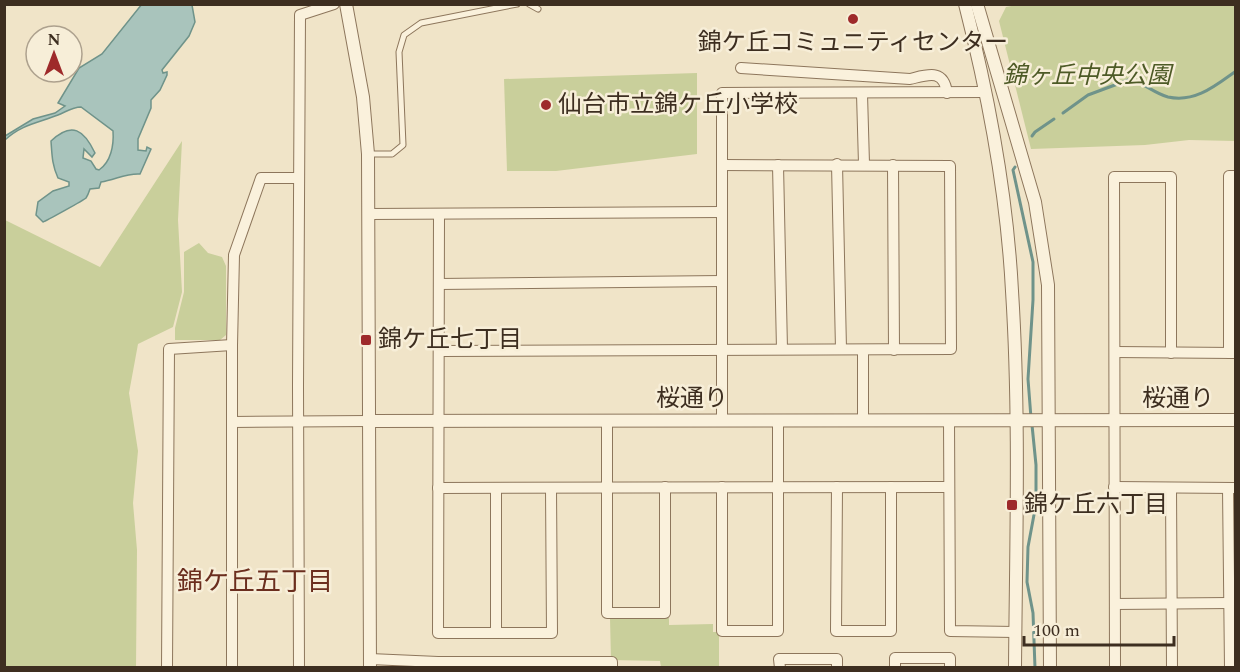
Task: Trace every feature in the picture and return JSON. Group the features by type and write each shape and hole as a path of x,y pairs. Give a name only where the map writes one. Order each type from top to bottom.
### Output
{"street":[{"path":"299,668 300,15 334,4"},
{"path":"345,4 363,97 368,154 370,663 438,665 612,662 612,668"},
{"path":"977,4 1035,202 1048,285 1045,421 1050,668"},
{"path":"965,5 986,92 996,149 1012,290 1018,420 1015,668"},
{"path":"741,68 910,79 934,75 940,77 945,83 947,93"},
{"path":"722,420 722,93 986,92"},
{"path":"862,94 864,164"},
{"path":"837,164 841,349"},
{"path":"439,351 951,349 950,166 722,165"},
{"path":"778,165 782,349"},
{"path":"893,165 894,350"},
{"path":"1115,352 1232,353 1229,176 1236,176"},
{"path":"1115,668 1114,177 1171,177 1171,353"},
{"path":"232,668 234,255 261,178 298,178"},
{"path":"369,213 722,212"},
{"path":"439,214 438,633 552,633 551,488"},
{"path":"439,284 722,281"},
{"path":"167,668 169,349 232,345"},
{"path":"863,350 863,420"},
{"path":"607,420 608,613 665,613 665,487"},
{"path":"722,487 722,631 778,631 778,420"},
{"path":"949,420 950,631 1015,632"},
{"name":"桜通り","path":"370,421 1236,420"},
{"path":"232,422 370,421"},
{"path":"837,487 836,631 891,631 891,487"},
{"path":"438,488 949,487"},
{"path":"1114,487 1232,488 1230,668"},
{"path":"496,488 496,633"},
{"path":"1172,488 1172,668"},
{"path":"1115,604 1229,603"},
{"path":"896,668 895,658 950,658 950,668"},
{"path":"780,668 779,659 837,659 837,668"}],"lane":[{"path":"368,154 392,154 403,145 399,52 404,35 421,23 517,4"},
{"path":"529,4 538,9"}],"green space":[{"name":"錦ヶ丘中央公園","path":"1022,4 1235,5 1235,141 1189,140 1145,145 1031,149 999,21 1006,7"},
{"path":"697,73 697,154 556,171 507,171 504,79"},
{"path":"182,141 178,220 182,292 173,327 138,344 129,393 138,451 133,503 137,550 136,667 5,667 5,220 100,267"},
{"path":"199,243 208,253 222,257 226,266 226,335 220,340 175,340 175,328 184,292 184,252"},
{"path":"610,618 669,618 669,625 713,624 713,632 719,632 719,667 661,667 660,661 611,660"}],"water":[{"path":"142,4 192,5 195,22 189,36 162,70 163,73 167,72 167,75 160,90 151,100 151,108 138,139 138,150 146,151 147,147 151,149 140,174 101,182 99,188 90,189 86,198 43,222 36,215 38,202 53,191 69,186 69,182 58,178 56,173 51,141 65,131 77,131 82,134 95,153 92,157 84,149 83,158 91,161 99,170 111,153 113,131 81,107 23,128 5,140 5,136 33,119 55,113 65,106 58,103 69,84 84,84 84,65 102,54"}],"waterway":[{"path":"1063,113 1088,95 1131,79 1163,96 1187,98 1204,92 1236,71"},
{"path":"1032,136 1054,119"},
{"path":"1015,167 1013,170 1033,262 1028,379 1031,418"},
{"path":"1032,425 1036,465 1036,504 1028,547 1027,582 1033,613 1035,668"}],"place":[{"name":"錦ケ丘コミュニティセンター","path":"853,19"},
{"name":"仙台市立錦ケ丘小学校","path":"546,105"},
{"name":"錦ケ丘七丁目","path":"366,340"},
{"name":"錦ケ丘六丁目","path":"1012,505"}],"district":[{"name":"錦ケ丘五丁目","path":"255,582"}]}
